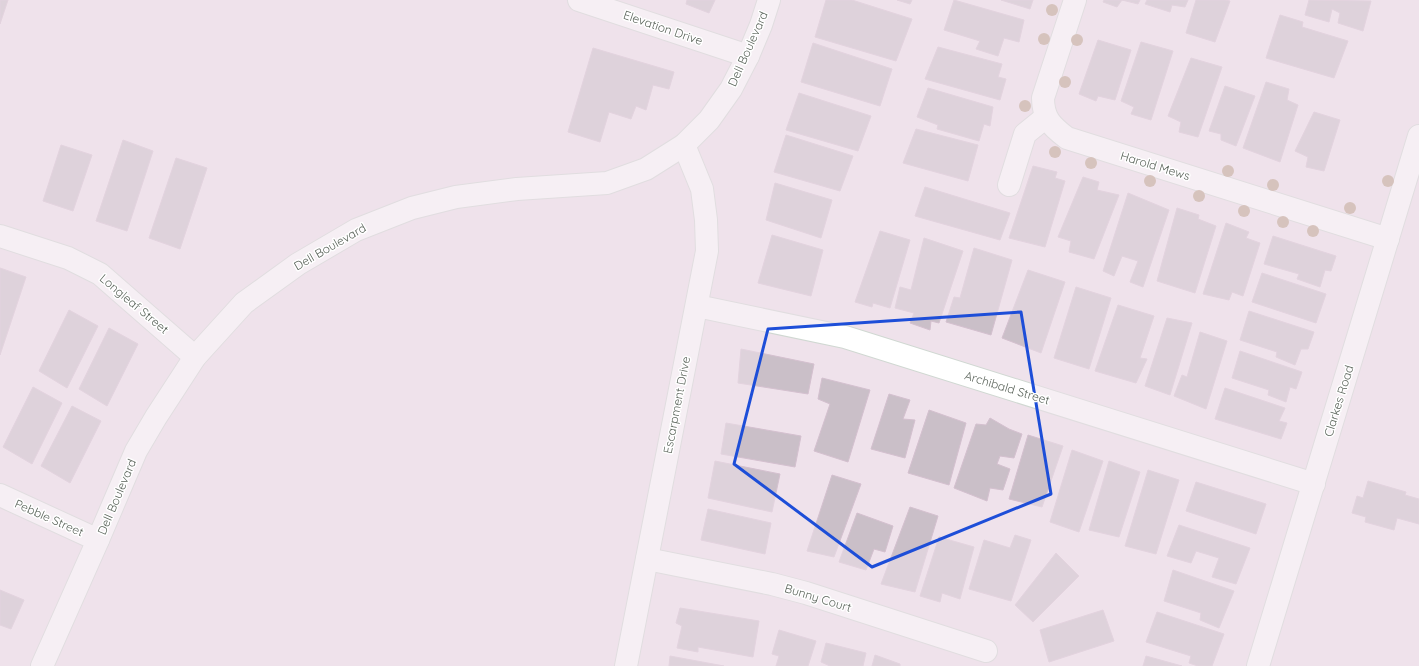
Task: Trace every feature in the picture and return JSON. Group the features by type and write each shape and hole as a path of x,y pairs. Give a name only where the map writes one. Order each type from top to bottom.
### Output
{"street":[{"name":"Elevation Drive","path":"579,0 748,56"},
{"name":"Dell Boulevard","path":"42,666 136,451 195,356 244,303 298,264 356,230 412,208 456,197 517,189 607,183 646,169 684,145 709,120 731,89 748,56 761,26 769,0"},
{"path":"1009,185 1025,134 1046,117 1043,108 1043,98 1075,0"},
{"name":"Harold Mews","path":"1046,117 1055,129 1067,138 1388,239"},
{"name":"Clarkes Road","path":"1258,666 1419,136"},
{"name":"Escarpment Drive","path":"626,666 707,251 706,220 702,189 684,145"},
{"name":"Longleaf Street","path":"0,236 68,258 100,274 195,356"},
{"name":"Archibald Street","path":"696,306 845,337 1314,484"},
{"name":"Pebble Street","path":"0,495 98,540"},
{"name":"Bunny Court","path":"647,559 772,584 806,593 986,651"}],"highlighted area":[{"path":"1021,312 1051,494 872,567 734,464 768,329"}],"building":[{"path":"0,0 8,0 0,24"},
{"path":"687,0 715,0 709,13 686,4"},
{"path":"826,0 852,0 912,19 896,61 815,37"},
{"path":"897,0 912,0 910,4"},
{"path":"954,0 1024,20 1019,42 1004,38 998,56 976,49 980,41 944,30"},
{"path":"1001,0 1033,0 1030,9"},
{"path":"1104,0 1122,0 1117,7 1103,2"},
{"path":"1122,0 1140,0 1138,4"},
{"path":"1147,0 1188,0 1185,7 1172,5 1170,12 1145,4"},
{"path":"1196,0 1230,1 1215,42 1186,33"},
{"path":"1309,0 1371,1 1363,31 1338,23 1340,13 1332,9 1329,22 1305,15"},
{"path":"1280,15 1303,22 1302,27 1348,41 1334,78 1266,58"},
{"path":"1098,40 1131,50 1115,100 1098,96 1096,101 1079,94"},
{"path":"1141,42 1173,51 1151,120 1131,114 1134,107 1121,101"},
{"path":"813,43 892,69 880,106 801,82"},
{"path":"938,47 1002,64 998,77 1006,79 1000,100 925,79"},
{"path":"593,48 674,72 669,89 653,85 646,110 636,106 631,119 609,112 600,142 568,132"},
{"path":"1191,58 1222,67 1198,137 1179,132 1181,122 1168,116"},
{"path":"1266,82 1289,89 1287,100 1298,105 1280,162 1243,148"},
{"path":"1225,86 1255,96 1236,146 1221,140 1221,134 1209,131"},
{"path":"928,88 993,107 990,126 984,124 979,141 937,129 938,125 917,117"},
{"path":"799,93 871,116 858,151 786,130"},
{"path":"1314,112 1340,120 1324,171 1306,167 1308,157 1295,151"},
{"path":"916,129 978,145 968,181 903,163"},
{"path":"786,135 853,156 840,191 774,172"},
{"path":"123,140 153,151 127,231 96,221"},
{"path":"61,145 92,155 73,211 43,201"},
{"path":"176,158 207,168 180,249 149,238"},
{"path":"1033,166 1057,172 1055,178 1065,181 1045,247 1009,238"},
{"path":"1083,177 1099,182 1097,190 1119,195 1094,259 1069,252 1071,241 1058,237"},
{"path":"775,183 832,200 821,238 766,220"},
{"path":"925,187 1010,213 1000,240 915,216"},
{"path":"1128,193 1169,210 1143,287 1130,282 1138,261 1122,256 1114,276 1103,271"},
{"path":"1177,208 1199,215 1198,219 1216,226 1195,293 1157,281"},
{"path":"1226,223 1249,232 1246,238 1260,243 1243,296 1232,292 1229,300 1203,294"},
{"path":"880,231 910,240 890,308 873,303 872,307 855,302"},
{"path":"772,235 823,250 811,296 758,283"},
{"path":"1273,236 1336,256 1331,271 1325,270 1320,287 1297,279 1299,274 1264,264"},
{"path":"924,238 963,251 939,323 931,321 930,330 910,323 914,313 895,308 900,287 911,290"},
{"path":"974,248 1012,260 991,335 946,322 954,297 960,298"},
{"path":"0,268 26,277 0,355"},
{"path":"1028,270 1065,282 1041,353 1002,338"},
{"path":"1262,273 1326,294 1316,323 1252,302"},
{"path":"1076,287 1111,298 1089,369 1054,358"},
{"path":"1118,305 1154,316 1140,358 1147,359 1136,383 1095,371"},
{"path":"69,310 98,326 67,388 39,371"},
{"path":"1249,311 1314,332 1308,349 1301,349 1295,365 1276,357 1277,352 1240,340"},
{"path":"1167,318 1192,323 1170,395 1145,386"},
{"path":"109,328 138,344 107,406 79,389"},
{"path":"1200,332 1227,341 1206,409 1174,396 1182,375 1187,377"},
{"path":"741,349 814,364 808,394 738,383"},
{"path":"1240,351 1302,372 1296,389 1290,387 1286,402 1268,395 1269,390 1232,378"},
{"path":"822,378 870,390 848,462 814,451 830,404 818,399"},
{"path":"33,387 62,403 32,464 3,447"},
{"path":"1225,388 1285,408 1279,421 1287,423 1281,439 1215,419"},
{"path":"889,394 910,400 903,419 915,420 905,458 871,449"},
{"path":"72,406 101,421 70,483 41,466"},
{"path":"929,410 966,423 949,485 908,473"},
{"path":"990,418 1009,429 1022,434 1014,458 1000,456 997,464 1010,469 1003,490 990,488 987,501 954,488 976,424 986,425"},
{"path":"726,423 801,436 795,467 721,454"},
{"path":"1028,435 1063,446 1042,507 1009,499"},
{"path":"1072,450 1103,461 1079,532 1050,522"},
{"path":"715,461 780,474 772,512 708,498"},
{"path":"1109,461 1140,472 1119,537 1089,530"},
{"path":"1148,470 1179,480 1156,554 1125,546"},
{"path":"832,475 861,484 834,557 807,551"},
{"path":"1368,481 1406,492 1405,495 1419,499 1419,524 1397,518 1394,530 1365,522 1366,517 1352,513 1357,496 1363,498"},
{"path":"1196,482 1266,504 1256,534 1186,511"},
{"path":"910,507 938,516 915,592 881,584"},
{"path":"708,509 771,523 765,554 701,540"},
{"path":"857,513 893,526 885,552 874,549 866,570 839,562"},
{"path":"1179,525 1250,548 1236,584 1212,577 1219,558 1196,551 1191,563 1167,556"},
{"path":"1015,535 1031,540 1011,601 969,589 984,540 1010,548"},
{"path":"939,537 974,547 960,599 942,593 940,602 920,596"},
{"path":"1056,553 1079,576 1033,622 1015,605"},
{"path":"1173,570 1234,591 1219,628 1200,620 1201,613 1164,601"},
{"path":"0,590 24,600 11,629 0,625"},
{"path":"680,608 759,621 753,657 698,647 698,652 677,648 682,626 676,623"},
{"path":"1103,610 1114,641 1049,662 1040,630"},
{"path":"1157,612 1224,634 1212,666 1198,666 1189,663 1191,656 1146,642"},
{"path":"779,630 816,641 808,666 776,666 779,656 772,654"},
{"path":"826,643 866,653 863,666 830,666 821,662"},
{"path":"875,655 900,664 900,666 872,666"},
{"path":"670,656 724,666 669,666"},
{"path":"1146,656 1182,666 1143,666"}]}
